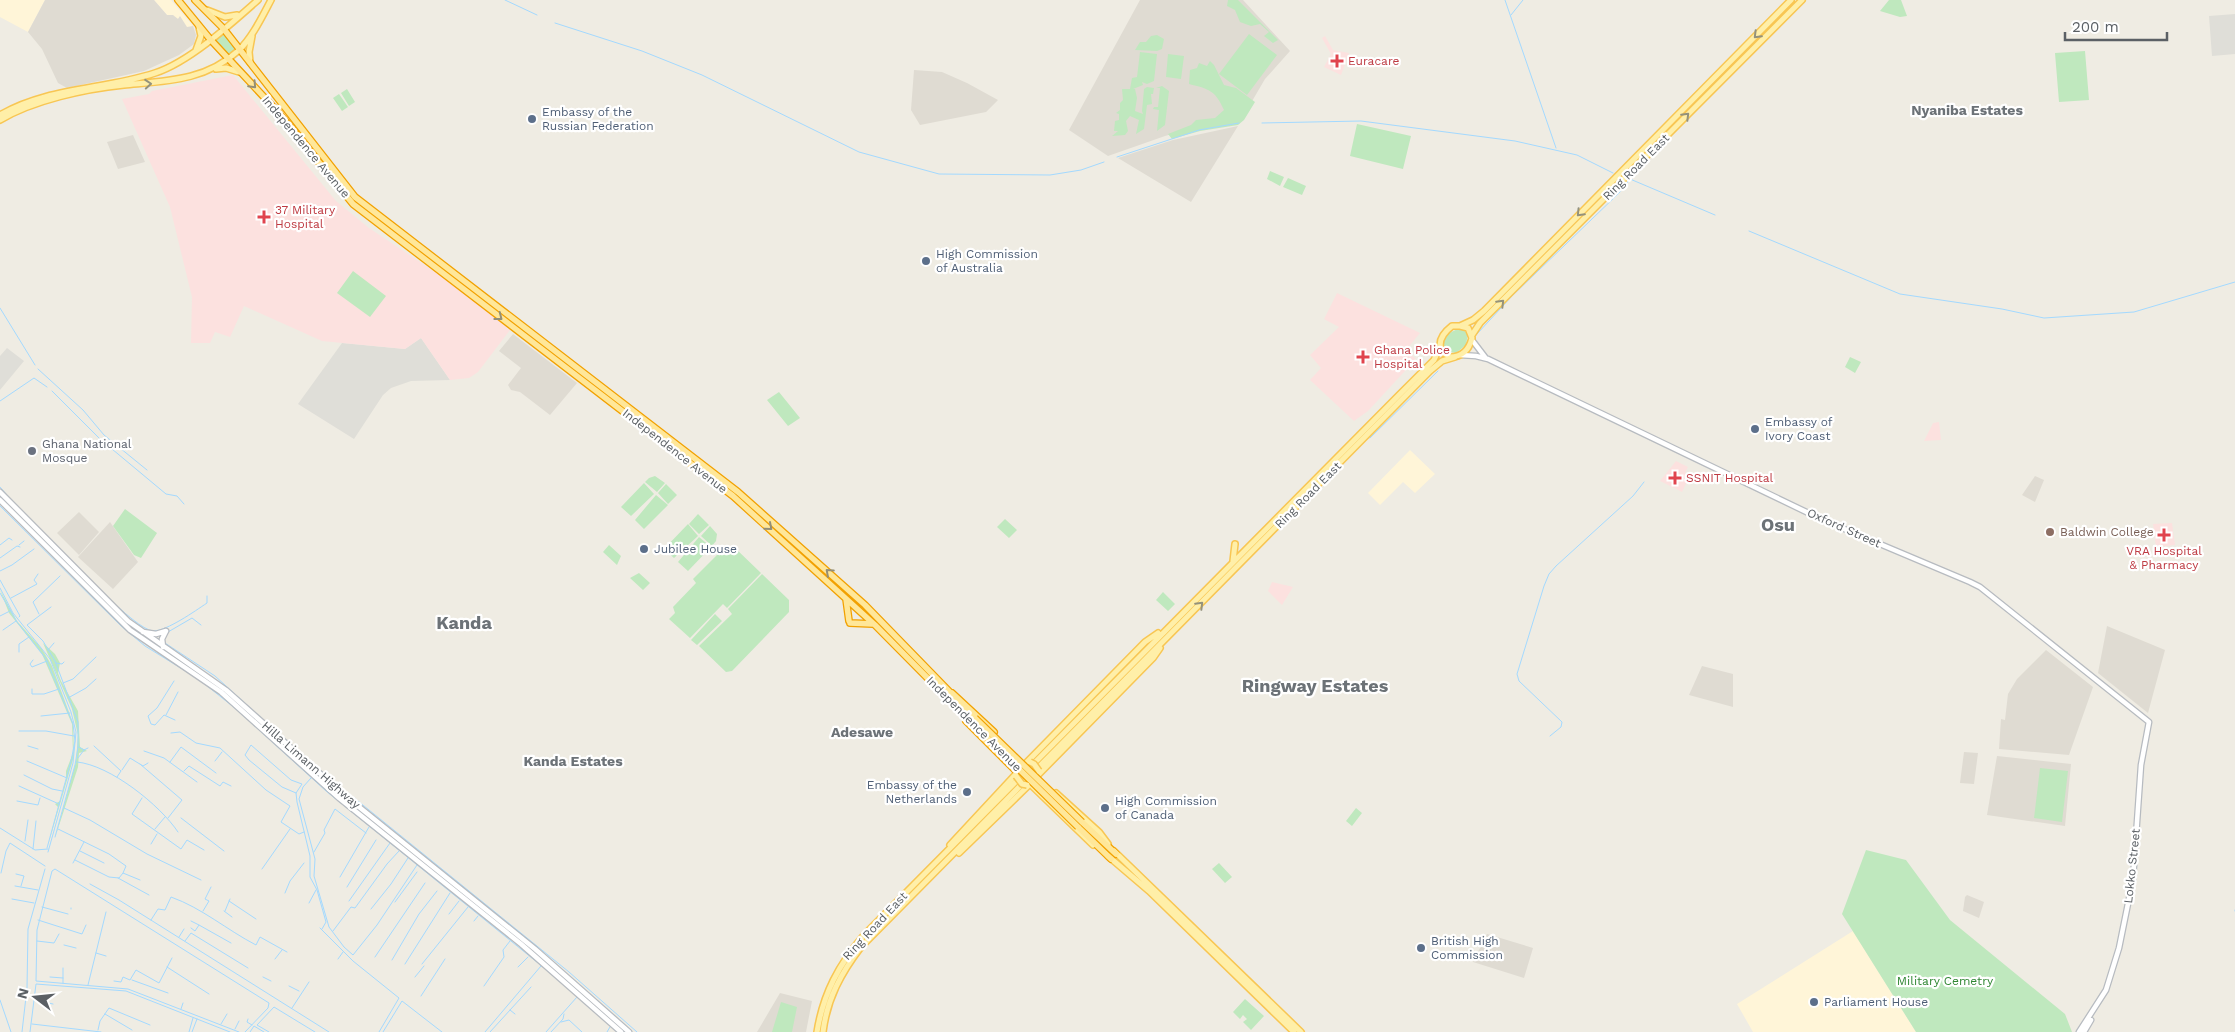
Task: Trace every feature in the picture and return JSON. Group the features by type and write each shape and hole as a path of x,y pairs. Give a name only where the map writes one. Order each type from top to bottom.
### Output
{"highway":[{"name":"Independence Avenue","path":"178,0 210,39 277,111 353,204 733,496 875,625 1114,856"},
{"name":"Independence Avenue","path":"195,0 223,28 355,197 449,272 691,454 750,502 866,606 942,689"},
{"path":"846,599 850,622 875,625"},
{"path":"942,689 958,697 1027,762"},
{"path":"942,689 949,705 1016,774"}],"main road":[{"path":"0,114 34,99 58,92 157,72 184,59 258,0"},
{"path":"204,74 240,50 253,32 271,0"},
{"name":"Ring Road East","path":"1460,326 1473,320 1484,311 1791,0"},
{"name":"Ring Road East","path":"1472,338 1480,324 1802,0"},
{"path":"207,10 225,17 240,15"},
{"path":"196,22 200,36 196,50"},
{"path":"250,62 249,47 253,32"},
{"path":"0,120 27,106 123,85 171,82 204,74 218,68 226,68 241,73"},
{"path":"1664,128 1669,134"},
{"path":"1452,326 1468,328 1472,338 1466,350 1458,356 1444,354 1440,347 1446,331 1452,326"},
{"name":"Oxford Street","path":"1472,338 1480,353 1488,359 1823,520 1980,587 2149,722"},
{"name":"Ring Road East","path":"943,861 1166,639 1291,507 1400,398 1434,360 1440,347"},
{"name":"Oxford Street","path":"1458,356 1472,355 1488,359"},
{"name":"Ring Road East","path":"1400,398 1435,367 1458,356"},
{"name":"Hilla Limann Highway","path":"0,492 119,613 141,632 226,690 343,794 535,949 629,1032"},
{"name":"Hilla Limann Highway","path":"0,500 130,630 221,692 339,798 521,944 621,1032"},
{"name":"Ring Road East","path":"943,861 981,817 1214,580 1250,544 1284,516"},
{"path":"1233,562 1234,544 1240,546 1250,544"},
{"path":"1214,580 1219,585"},
{"name":"Ring Road East","path":"1027,762 1145,642 1169,626"},
{"path":"141,632 156,634 166,631 162,639 163,647"},
{"name":"Ring Road East","path":"1039,774 1153,658 1166,639"},
{"name":"Lokko Street","path":"2084,1032 2111,978 2132,884 2141,765 2149,722"},
{"path":"823,1032 832,996 847,966 861,947 894,910 943,861 974,840 1029,785 1039,774 1034,764 1027,762 963,829 943,861"},
{"path":"1016,774 1022,784 1029,785"},
{"name":"Independence Avenue","path":"1039,774 1099,832 1114,856 1294,1032"},
{"name":"Independence Avenue","path":"1029,785 1088,841 1114,856 1301,1032"},
{"name":"Ring Road East","path":"817,1032 823,1003 842,962 894,910"},
{"name":"Lokko Street","path":"2079,1032 2097,1005"}],"shaded area":[{"path":"0,0 45,0 28,32 0,17"},
{"path":"45,0 154,0 167,15 173,15 178,19 180,16 187,27 193,26 196,35 194,44 179,55 144,71 67,88 58,83 42,49 28,32"},
{"path":"154,0 171,0 193,26 187,28 180,17 178,19 167,15"},
{"path":"1140,0 1243,0 1290,51 1265,79 1241,120 1211,123 1165,136 1108,156 1069,130"},
{"path":"2235,14 2235,54 2212,56 2209,16"},
{"name":"Euracare","path":"1325,36 1333,50 1349,53 1341,75 1324,67 1331,54 1322,38"},
{"path":"914,70 942,72 998,100 986,112 920,125 911,110"},
{"name":"37 Military Hospital","path":"233,75 336,201 369,228 459,288 510,330 478,372 469,378 450,380 421,338 405,349 322,341 244,306 230,337 215,332 210,343 191,343 192,297 170,207 122,99"},
{"path":"1238,126 1191,202 1118,158 1173,140"},
{"path":"133,135 145,162 118,169 107,142"},
{"name":"Ghana Police Hospital","path":"1337,293 1420,333 1406,350 1416,359 1368,411 1354,421 1310,380 1321,368 1310,355 1339,327 1324,319"},
{"path":"513,334 577,383 550,415 520,392 511,390 508,385 521,368 499,351"},
{"path":"421,338 450,380 411,381 391,388 383,395 354,439 298,404 342,343 405,349"},
{"path":"7,348 24,361 0,390 0,356"},
{"path":"1939,422 1941,440 1924,441 1933,423"},
{"path":"1410,450 1435,474 1415,493 1403,482 1380,505 1368,493"},
{"name":"SSNIT Hospital","path":"1676,461 1688,467 1685,473 1690,475 1682,492 1660,481"},
{"path":"2035,476 2044,480 2035,502 2022,495"},
{"path":"79,512 99,532 79,555 57,533"},
{"path":"110,522 138,562 113,589 78,557"},
{"name":"VRA Hospital & Pharmacy","path":"2172,523 2175,545 2156,547 2153,524"},
{"path":"1272,582 1293,587 1282,605 1268,591"},
{"path":"2107,626 2165,650 2148,713 2098,673"},
{"path":"2046,650 2093,687 2069,755 1999,749 2001,719 2005,720 2008,694 2017,679"},
{"path":"1702,666 1733,674 1733,707 1689,695"},
{"path":"1964,752 1978,753 1974,784 1960,783"},
{"path":"1997,756 2071,764 2065,826 1987,815"},
{"path":"1967,895 1984,902 1979,918 1963,911"},
{"path":"1853,931 1916,1032 1753,1032 1737,1004"},
{"path":"1487,934 1533,948 1524,978 1473,962"},
{"path":"780,993 812,1001 806,1032 757,1032"}],"green space":[{"path":"1228,0 1238,0 1278,40 1273,43 1264,36 1269,32 1260,24 1251,26 1240,22 1235,10 1227,6"},
{"path":"1889,0 1901,0 1907,16 1900,17 1880,11"},
{"path":"223,34 235,47 234,52 229,55 216,40"},
{"path":"1249,34 1277,55 1247,95 1219,74"},
{"path":"1157,35 1164,39 1162,49 1157,51 1135,50 1140,42 1146,42 1151,36"},
{"path":"2085,51 2089,100 2059,102 2055,53"},
{"path":"1140,52 1157,54 1154,81 1147,84 1142,82 1143,85 1133,89 1135,89 1137,98 1135,111 1143,114 1144,89 1147,87 1154,88 1153,94 1151,94 1152,104 1147,105 1144,129 1136,134 1139,120 1130,116 1126,121 1128,131 1125,135 1112,136 1118,131 1114,131 1115,121 1119,120 1119,114 1116,113 1120,110 1120,103 1123,100 1122,89 1130,89 1132,78 1137,77"},
{"path":"1168,54 1184,56 1181,79 1166,77"},
{"path":"1210,61 1224,85 1236,88 1255,102 1244,120 1238,125 1200,131 1172,139 1168,134 1191,125 1196,120 1215,118 1224,110 1218,98 1211,91 1189,84 1190,70 1197,68 1199,63 1207,66"},
{"path":"1162,86 1169,91 1165,125 1157,131 1159,110 1153,109 1158,107 1160,88 1156,88"},
{"path":"347,89 355,102 349,106 341,93"},
{"path":"339,94 348,107 342,111 333,98"},
{"path":"1357,124 1411,136 1403,169 1350,156"},
{"path":"1270,171 1284,177 1280,186 1267,179"},
{"path":"1288,178 1306,186 1302,195 1283,187"},
{"path":"353,271 386,296 370,317 337,293"},
{"path":"1460,328 1468,333 1466,345 1456,353 1444,351 1442,344 1447,334"},
{"path":"1850,357 1861,362 1855,373 1845,367"},
{"path":"779,392 800,418 788,426 767,400"},
{"path":"655,476 665,483 657,492 645,482"},
{"path":"644,483 654,494 631,516 621,507"},
{"path":"666,484 677,495 668,504 658,493"},
{"path":"656,495 668,505 644,529 635,520"},
{"path":"125,509 157,533 141,558 134,555 113,526"},
{"path":"698,514 709,525 699,534 689,524"},
{"path":"1005,519 1017,530 1009,538 997,527"},
{"path":"688,524 698,536 674,558 664,549"},
{"path":"710,526 717,534 716,541 712,546 701,536"},
{"path":"699,537 711,547 688,571 678,562"},
{"path":"609,545 621,556 617,565 603,552"},
{"path":"735,548 761,573 727,608 723,604 690,638 669,619 675,613 673,607 696,583 693,579 723,549"},
{"path":"639,573 650,583 643,590 630,578"},
{"path":"762,574 789,600 789,612 732,671 726,672 699,646 732,614 728,609"},
{"path":"0,590 17,621 42,649 52,666 73,723 74,756 47,849 58,807 55,804 60,801 66,779 66,771 73,753 72,724 42,654 9,613"},
{"path":"1163,592 1175,604 1168,611 1156,600"},
{"path":"715,614 722,621 697,645 691,640"},
{"path":"43,643 55,654 60,663 58,673 61,681 78,711 80,747 87,751 79,753 78,767 55,838 76,761 78,735 72,709"},
{"path":"2040,768 2068,771 2062,822 2034,818"},
{"path":"1356,808 1362,813 1352,826 1346,821"},
{"name":"Military Cemetry","path":"1866,850 1906,860 1950,920 2065,1014 2072,1032 1916,1032 1842,914"},
{"path":"1219,863 1232,877 1225,883 1212,869"},
{"path":"1245,999 1264,1016 1251,1030 1243,1022 1247,1019 1243,1015 1240,1019 1233,1012"},
{"path":"781,1002 797,1007 792,1032 772,1032"}],"waterway":[{"path":"505,0 537,15"},
{"path":"1505,0 1556,148"},
{"path":"1511,15 1523,0"},
{"path":"555,23 642,51 702,75 859,152 939,174 1050,175 1081,170 1104,162"},
{"path":"1262,123 1361,121 1515,141 1577,155 1613,173"},
{"path":"1117,157 1199,130 1239,123"},
{"path":"1477,334 1512,296 1619,193 1630,179 1715,215"},
{"path":"1749,231 1900,294 2002,309 2044,318 2134,312 2235,282"},
{"path":"0,308 35,365"},
{"path":"38,369 83,410 104,435 147,470"},
{"path":"1370,438 1438,371"},
{"path":"0,401 34,378 47,387"},
{"path":"52,391 100,439 166,494 177,496 184,504"},
{"path":"1550,736 1561,727 1562,722 1519,681 1517,674 1544,586 1549,574 1556,566 1633,496 1644,482"},
{"path":"0,487 12,501"},
{"path":"0,506 121,626 145,646 192,675"},
{"path":"0,545 9,538 12,540"},
{"path":"19,545 24,541"},
{"path":"56,545 118,607 132,619 153,631 166,628 195,611 207,603 207,596"},
{"path":"0,558 17,546 20,547"},
{"path":"0,571 34,549"},
{"path":"11,598 37,584 34,580 38,574"},
{"path":"39,614 33,602 60,576"},
{"path":"0,580 19,617"},
{"path":"0,588 13,613 50,659 71,712 76,732 73,763 48,852"},
{"path":"0,593 17,622 46,659 73,724 75,741 71,761 47,848"},
{"path":"51,607 27,625 43,641 55,661 78,722 78,747 75,765 55,837"},
{"path":"0,616 10,611"},
{"path":"168,632 192,618 201,625"},
{"path":"3,630 16,621"},
{"path":"19,652 19,644 29,637"},
{"path":"48,650 54,643"},
{"path":"165,643 215,676 311,763 569,972 637,1032"},
{"path":"63,683 73,679 96,657"},
{"path":"33,660 30,664 32,667 47,661"},
{"path":"56,663 62,664 64,662"},
{"path":"68,698 86,688 96,679"},
{"path":"174,681 157,708 148,716 151,724 155,725 164,715 175,720"},
{"path":"201,681 236,709 326,791 559,980"},
{"path":"32,689 32,694 44,694 59,689"},
{"path":"166,715 178,692"},
{"path":"41,716 70,713"},
{"path":"19,731 46,731 74,736"},
{"path":"171,733 180,732 196,743 220,748 266,790 290,806 281,822 299,834 304,832"},
{"path":"296,793 282,787 249,760 245,755 251,745 291,780 302,784 296,793 297,802 310,856 310,877 317,890 326,922 322,929"},
{"path":"28,746 38,749"},
{"path":"94,746 121,771 117,777"},
{"path":"79,747 84,750 88,748"},
{"path":"170,762 181,747 216,773"},
{"path":"78,758 84,750"},
{"path":"144,751 164,758 197,782"},
{"path":"215,761 222,752"},
{"path":"122,770 130,758 143,766 148,763"},
{"path":"27,761 67,778"},
{"path":"77,762 104,770 119,778 147,799 170,821 178,832"},
{"path":"140,764 182,800 168,818"},
{"path":"184,771 189,766 220,786 223,782 231,786"},
{"path":"24,775 52,789 62,791"},
{"path":"311,778 303,787 299,799 315,859 314,876 329,927 344,947 353,955 377,925 417,865"},
{"path":"19,786 59,804"},
{"path":"17,801 38,805 40,798"},
{"path":"142,798 132,814 181,849 187,840 204,850"},
{"path":"64,808 90,820 147,854 201,880"},
{"path":"314,852 325,833 324,830 335,809 366,833"},
{"path":"155,829 165,817"},
{"path":"181,818 224,851"},
{"path":"25,841 28,820"},
{"path":"33,849 36,821"},
{"path":"340,877 369,827"},
{"path":"0,828 35,850 48,849"},
{"path":"58,829 109,854 126,866 123,873"},
{"path":"262,869 290,829"},
{"path":"151,844 157,834"},
{"path":"347,887 376,840"},
{"path":"73,863 84,842"},
{"path":"1,873 6,851 10,843 45,866"},
{"path":"349,901 390,843"},
{"path":"80,851 104,863"},
{"path":"333,931 351,907 355,908 387,864 399,851"},
{"path":"371,909 391,884 408,858"},
{"path":"75,860 109,877 119,878 123,873 140,880"},
{"path":"285,893 290,881 304,863"},
{"path":"22,1032 27,988 28,929 45,869"},
{"path":"239,1032 128,989 36,981 37,930 52,871 55,869 269,1003 268,1008 245,1032"},
{"path":"395,902 417,872"},
{"path":"16,874 24,876 21,886"},
{"path":"118,878 149,895"},
{"path":"375,957 425,883"},
{"path":"90,884 119,900 329,1032"},
{"path":"15,886 38,890"},
{"path":"203,911 209,901 205,899 211,887"},
{"path":"309,903 316,890"},
{"path":"392,960 419,914 437,891"},
{"path":"405,964 450,893"},
{"path":"151,920 158,909 165,910 171,897 204,913 256,945 260,937 287,952"},
{"path":"12,899 34,903"},
{"path":"225,911 230,899"},
{"path":"229,901 256,919"},
{"path":"449,914 459,901"},
{"path":"42,907 68,914"},
{"path":"422,964 468,907"},
{"path":"224,911 232,917"},
{"path":"88,985 106,912"},
{"path":"474,921 478,916"},
{"path":"38,920 82,934 86,925"},
{"path":"191,921 199,925"},
{"path":"191,928 195,931 199,925 231,943"},
{"path":"320,928 353,961 399,998 379,1032"},
{"path":"179,937 184,929"},
{"path":"185,941 191,933 248,968"},
{"path":"37,941 54,943 59,934"},
{"path":"484,986 504,957 503,950 510,941"},
{"path":"64,945 76,948"},
{"path":"275,959 282,950"},
{"path":"338,959 343,952"},
{"path":"96,953 106,956"},
{"path":"518,967 528,957"},
{"path":"114,981 121,982 123,977 130,980 136,970 159,983 172,958"},
{"path":"421,996 445,959"},
{"path":"415,977 424,966"},
{"path":"485,1032 541,966"},
{"path":"167,967 209,994"},
{"path":"63,968 63,983"},
{"path":"50,977 63,978"},
{"path":"263,977 271,981"},
{"path":"132,980 168,993"},
{"path":"292,1008 309,982"},
{"path":"30,1032 36,984 126,991 230,1032"},
{"path":"289,986 299,991"},
{"path":"490,1032 531,987"},
{"path":"546,1032 577,997"},
{"path":"0,1000 11,1032"},
{"path":"35,1000 53,1004"},
{"path":"383,1032 402,1001 442,1032"},
{"path":"181,1009 183,1003"},
{"path":"269,1032 257,1025 274,1007 315,1032"},
{"path":"98,1030 100,1021 109,1008 150,1025"},
{"path":"510,1010 515,1014"},
{"path":"105,1014 132,1030"},
{"path":"221,1024 227,1014"},
{"path":"551,1032 563,1019 564,1014"},
{"path":"601,1017 617,1032"},
{"path":"189,1032 193,1018"},
{"path":"192,1032 197,1019"},
{"path":"248,1019 247,1022 252,1025"},
{"path":"561,1022 569,1020 582,1032"},
{"path":"235,1029 239,1021"},
{"path":"32,1024 101,1032"},
{"path":"250,1032 254,1026 264,1032"},
{"path":"607,1032 610,1027"}],"place":[{"name":"Euracare","path":"1337,61"},
{"name":"Embassy of the Russian Federation","path":"532,119"},
{"name":"37 Military Hospital","path":"264,217"},
{"name":"High Commission of Australia","path":"926,261"},
{"name":"Ghana Police Hospital","path":"1363,357"},
{"name":"Embassy of Ivory Coast","path":"1755,429"},
{"name":"Ghana National Mosque","path":"32,451"},
{"name":"SSNIT Hospital","path":"1675,478"},
{"name":"Baldwin College","path":"2050,532"},
{"name":"VRA Hospital & Pharmacy","path":"2164,535"},
{"name":"Jubilee House","path":"644,549"},
{"name":"Embassy of the Netherlands","path":"967,792"},
{"name":"High Commission of Canada","path":"1105,808"},
{"name":"British High Commission","path":"1421,948"},
{"name":"Parliament House","path":"1814,1002"}],"district":[{"name":"Nyaniba Estates","path":"1967,110"},
{"name":"Osu","path":"1778,524"},
{"name":"Kanda","path":"464,622"},
{"name":"Ringway Estates","path":"1315,685"},
{"name":"Adesawe","path":"862,732"},
{"name":"Kanda Estates","path":"573,761"}]}
